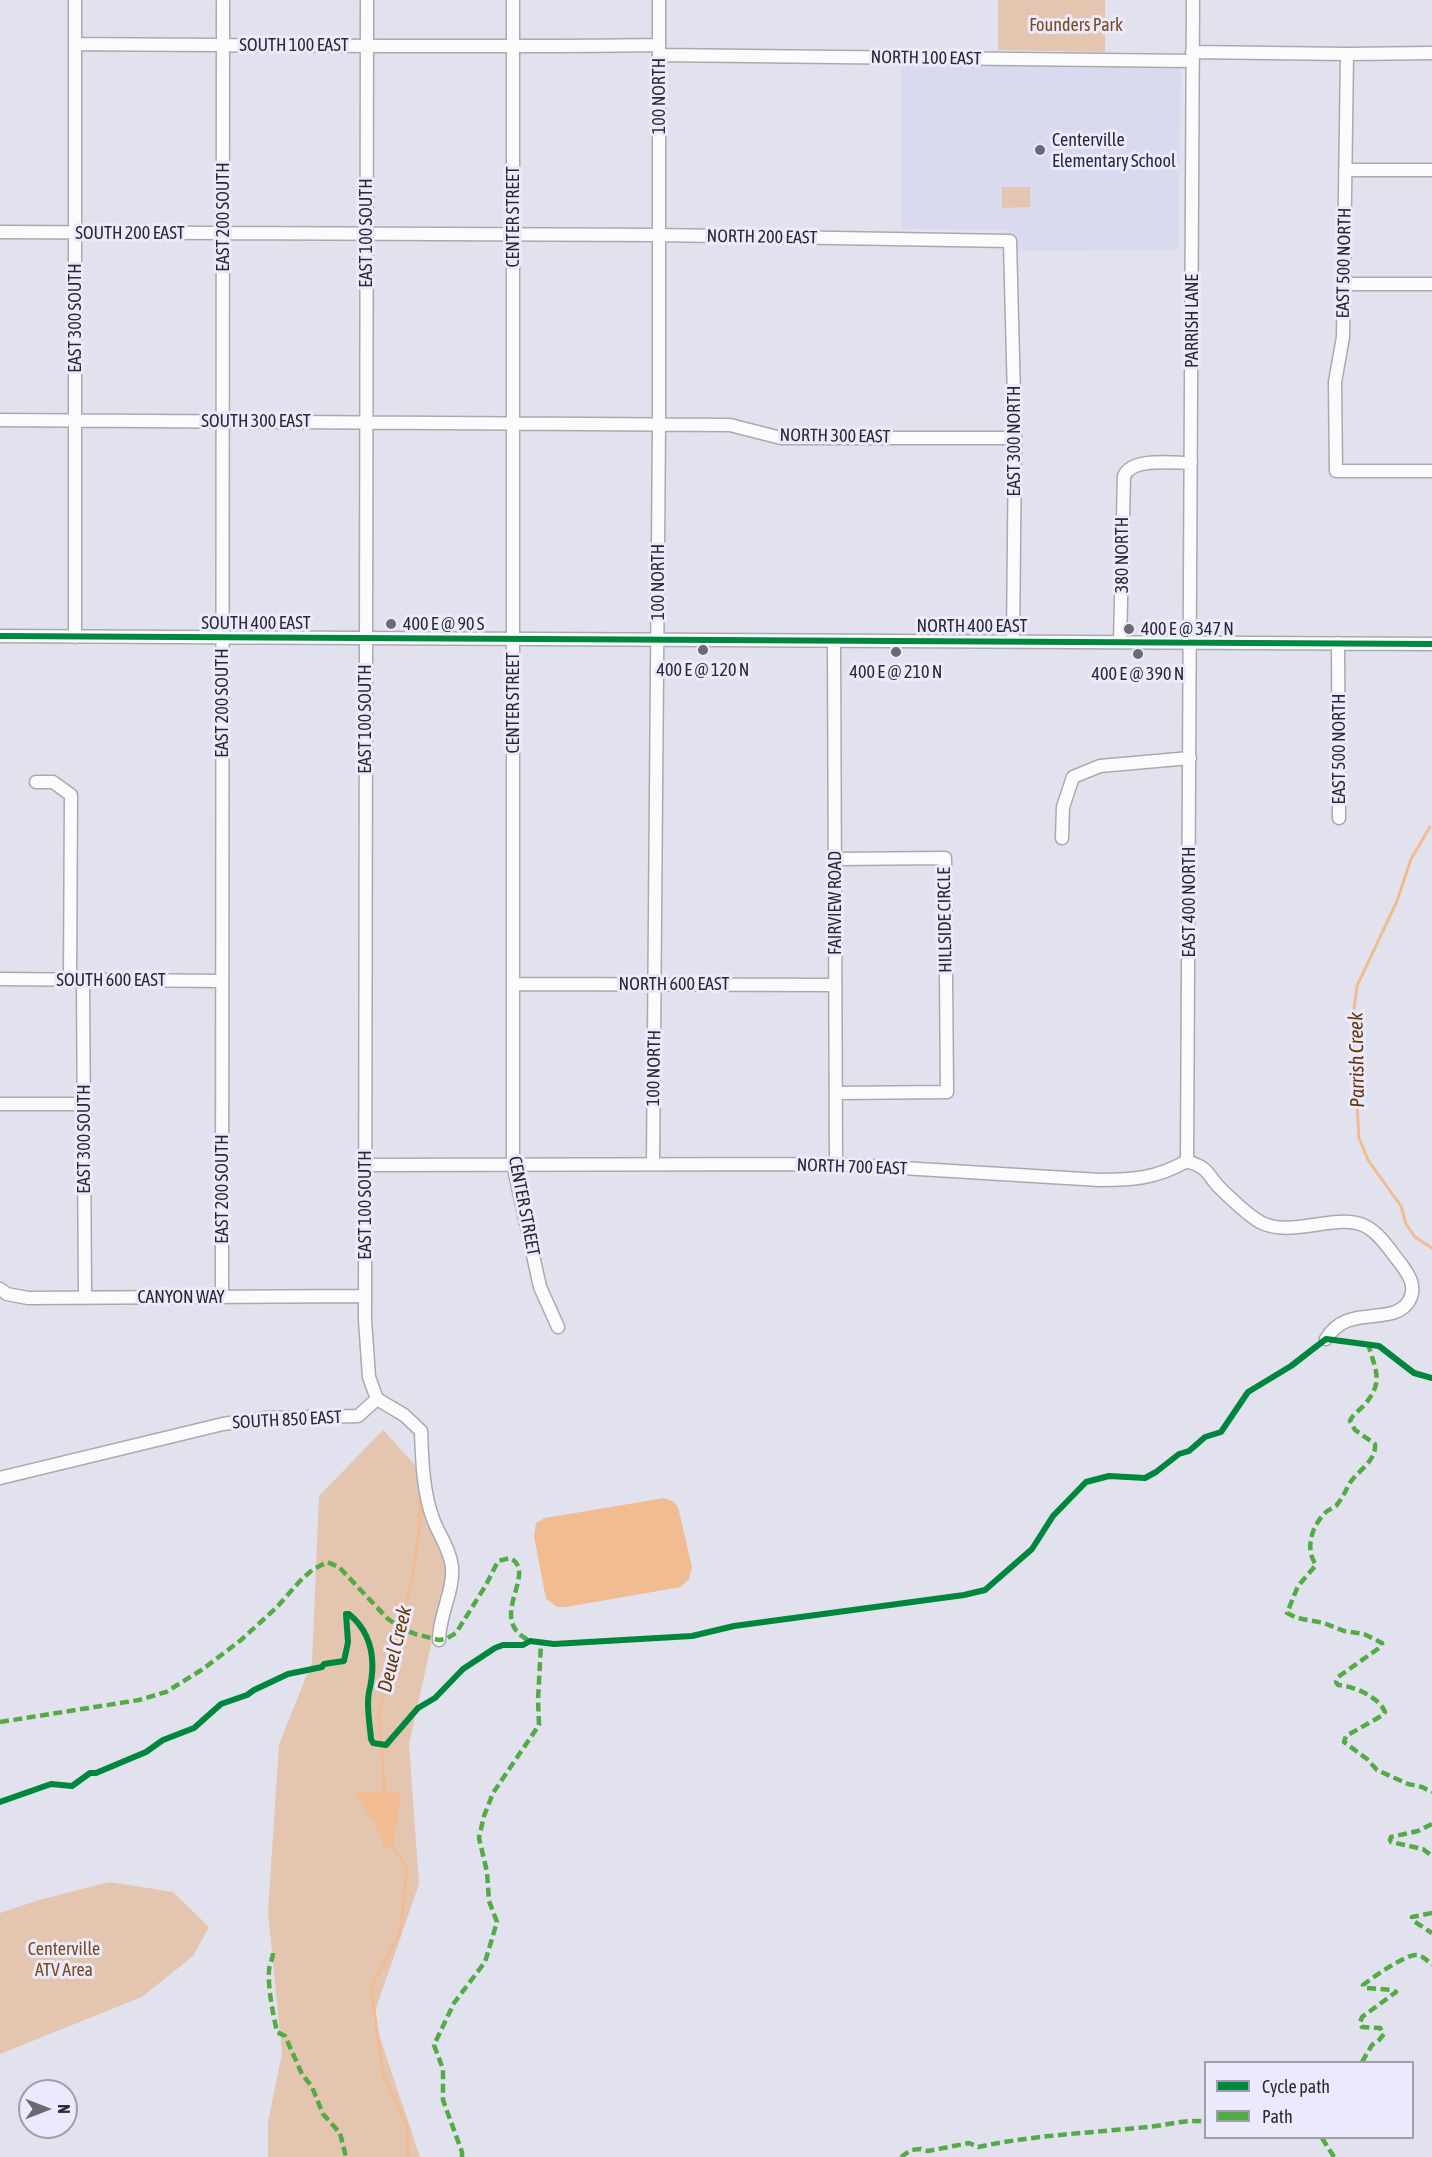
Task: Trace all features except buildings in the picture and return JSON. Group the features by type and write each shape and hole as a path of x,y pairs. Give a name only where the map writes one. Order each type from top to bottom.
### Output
{"street":[{"name":"EAST 300 SOUTH","path":"75,0 75,637"},
{"name":"EAST 200 SOUTH","path":"222,1297 223,0"},
{"name":"EAST 100 SOUTH","path":"367,0 365,1296 369,1377 377,1399"},
{"name":"CENTER STREET","path":"513,0 513,1164 540,1287 558,1327"},
{"name":"100 NORTH","path":"653,1163 658,639 659,0"},
{"name":"PARRISH LANE","path":"1190,643 1193,0"},
{"name":"SOUTH 100 EAST","path":"75,44 513,48"},
{"name":"NORTH 100 EAST","path":"513,48 1192,56 1432,53"},
{"name":"EAST 500 NORTH","path":"1347,54 1343,337 1335,382 1336,471 1432,471"},
{"path":"1346,170 1432,170"},
{"name":"SOUTH 200 EAST","path":"0,232 513,235"},
{"name":"NORTH 200 EAST","path":"513,235 1010,241"},
{"name":"EAST 300 NORTH","path":"1010,241 1015,438 1013,641"},
{"path":"1344,284 1432,284"},
{"name":"SOUTH 300 EAST","path":"0,420 513,422"},
{"name":"NORTH 300 EAST","path":"513,422 730,425 781,438 1015,438"},
{"name":"380 NORTH","path":"1120,642 1124,476 1129,468 1144,463 1191,463"},
{"name":"SOUTH 400 EAST","path":"0,636 513,639"},
{"name":"NORTH 400 EAST","path":"513,639 1432,644"},
{"name":"FAIRVIEW ROAD","path":"834,641 836,1164"},
{"name":"EAST 400 NORTH","path":"1187,1161 1190,643"},
{"name":"EAST 500 NORTH","path":"1338,643 1339,818"},
{"path":"1062,838 1064,807 1073,777 1100,766 1190,758"},
{"name":"EAST 300 SOUTH","path":"36,782 53,782 72,795 77,980 84,1104 85,1298"},
{"name":"HILLSIDE CIRCLE","path":"835,859 945,858 947,1092 836,1093"},
{"name":"SOUTH 600 EAST","path":"0,979 222,981"},
{"name":"NORTH 600 EAST","path":"513,984 835,985"},
{"path":"0,1104 84,1104"},
{"path":"1187,1161 1205,1170 1236,1203 1259,1221 1269,1225 1284,1228 1352,1222 1367,1227 1379,1237 1409,1275 1412,1282 1412,1295 1401,1309 1388,1314 1358,1317 1341,1322 1326,1339"},
{"name":"NORTH 700 EAST","path":"365,1165 836,1164 1100,1180 1134,1180 1173,1169 1187,1161"},
{"name":"CANYON WAY","path":"0,1289 7,1294 28,1298 365,1296"},
{"path":"377,1399 404,1415 421,1431 424,1478 433,1518 447,1548 452,1569 451,1584 439,1625 440,1640"},
{"name":"SOUTH 850 EAST","path":"0,1478 223,1424 266,1418 358,1416 377,1399"}],"shaded area":[{"name":"Centerville Elementary School","path":"902,64 1181,67 1178,250 1019,251 1005,230 901,229"},
{"path":"664,1498 674,1502 678,1507 692,1567 689,1579 681,1587 566,1607 557,1607 546,1599 534,1536 536,1523 545,1518"},
{"path":"401,1791 393,1848 384,1848 381,1835 355,1793"}],"green space":[{"name":"Founders Park","path":"998,0 1105,0 1105,52 998,50"},
{"path":"1002,187 1030,187 1030,207 1002,208"},
{"path":"383,1430 425,1476 450,1560 409,1744 419,1884 373,2017 420,2157 268,2157 268,2122 282,2053 268,1912 279,1744 312,1662 319,1496"},
{"name":"Centerville ATV Area","path":"109,1882 173,1892 209,1927 193,1956 142,1997 0,2054 0,1913 39,1900"}],"waterway":[{"name":"Parrish Creek","path":"1430,827 1411,859 1397,901 1357,986 1353,1040 1359,1138 1368,1160 1401,1206 1406,1224 1415,1237 1432,1248"},
{"name":"Deuel Creek","path":"385,1796 379,1714 389,1663 412,1581 420,1522 420,1489"},
{"name":"Deuel Creek","path":"391,1844 407,1867 400,1933 371,1987 383,2074 407,2127 408,2157"}],"marked path":[{"path":"1368,1343 1377,1380 1372,1395 1350,1421 1355,1430 1375,1444 1375,1450 1369,1462 1351,1481 1338,1504 1319,1520 1310,1546 1316,1565 1298,1586 1287,1613 1344,1631 1364,1634 1382,1643 1382,1646 1338,1677 1336,1682 1338,1685 1358,1690 1372,1697 1385,1712 1346,1736 1344,1742 1367,1759 1377,1770 1432,1792"},
{"path":"0,1722 139,1700 166,1692 203,1669 241,1640 312,1570 327,1562 339,1567 387,1618 399,1627 439,1640 456,1633 498,1561 510,1558 518,1565 519,1575 511,1611 512,1623 519,1633 533,1642"},
{"path":"462,2157 443,2100 443,2069 434,2045 454,2003 485,1962 497,1922 489,1901 487,1872 479,1838 493,1793 539,1725 541,1643"},
{"path":"1432,1824 1418,1831 1391,1837 1390,1840 1423,1849 1432,1856"},
{"path":"1432,1913 1412,1917 1412,1920 1432,1933"},
{"path":"273,1953 269,1968 269,1986 277,2032 285,2036 302,2074 312,2087 323,2114 340,2133 346,2157"},
{"path":"1363,2061 1372,2045 1384,2034 1380,2028 1362,2027 1360,2023 1362,2017 1396,1992 1366,1988 1363,1985 1410,1956 1420,1956 1432,1965"},
{"path":"901,2157 911,2150 928,2151 969,2143 978,2147 1041,2137 1204,2122"},
{"path":"1323,2139 1334,2157"}],"cycle path":[{"path":"0,636 1432,644"},
{"path":"0,1802 51,1784 72,1786 90,1773 96,1773 146,1752 163,1740 194,1728 221,1704 247,1695 288,1674 344,1661 348,1642 346,1614 357,1622 368,1640 372,1660 368,1697 371,1739 373,1743 386,1745 418,1708 435,1698 463,1669 503,1645 523,1645 530,1641 554,1644 692,1636 734,1626 964,1595 985,1590 1032,1549 1053,1516 1086,1482 1109,1476 1145,1478 1156,1472 1179,1454 1189,1451 1205,1437 1221,1432 1248,1392 1291,1366 1326,1339 1379,1346 1414,1373 1432,1378"}],"place":[{"name":"Centerville Elementary School","path":"1040,150"},
{"name":"400 E @ 90 S","path":"391,624"},
{"name":"400 E @ 347 N","path":"1129,629"},
{"name":"400 E @ 120 N","path":"703,650"},
{"name":"400 E @ 210 N","path":"896,652"},
{"name":"400 E @ 390 N","path":"1138,654"}]}
